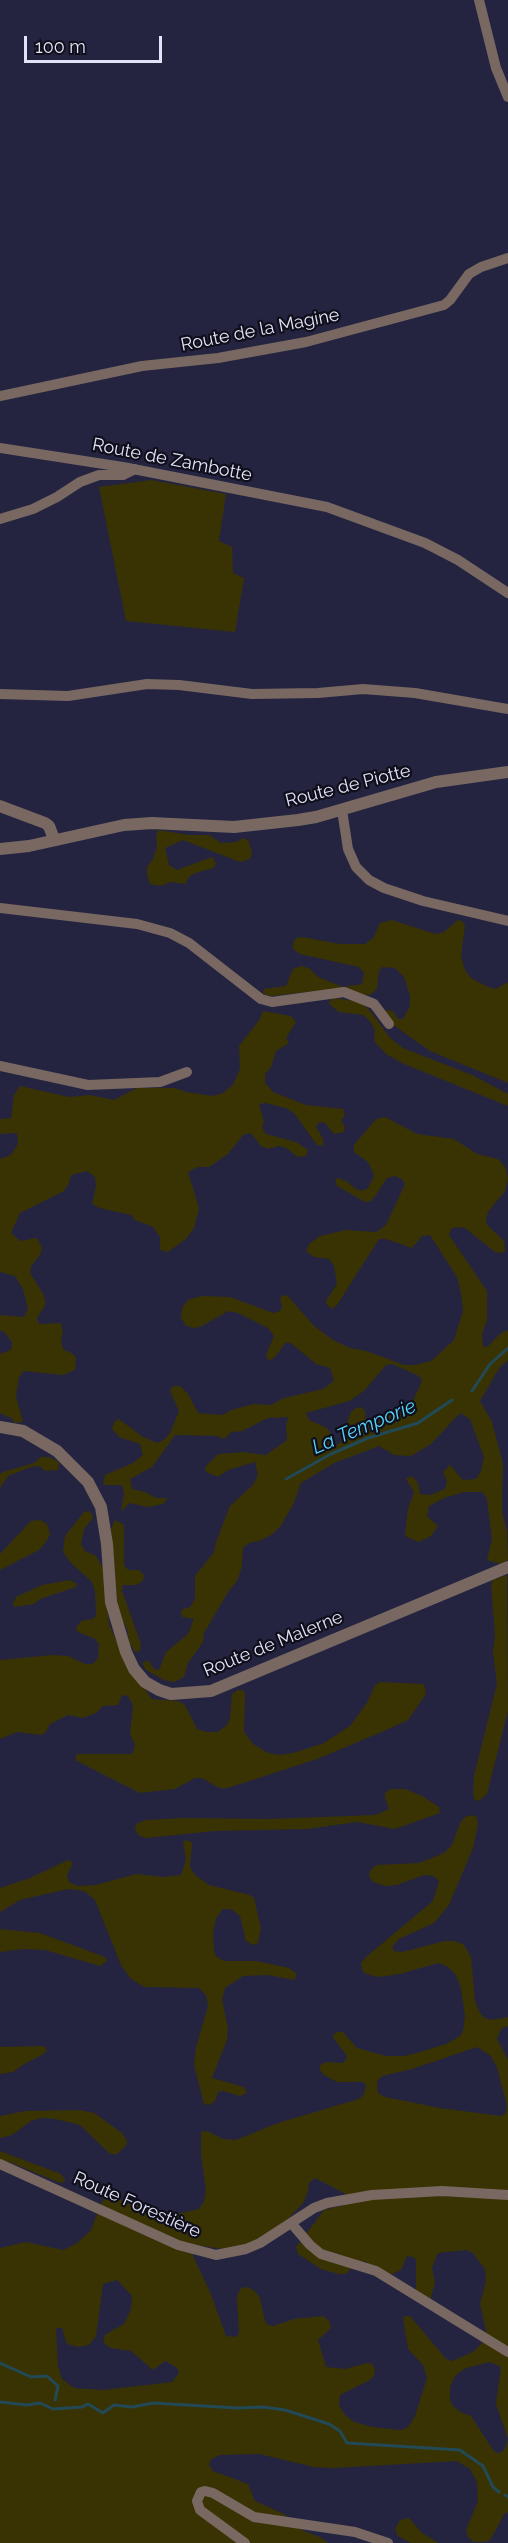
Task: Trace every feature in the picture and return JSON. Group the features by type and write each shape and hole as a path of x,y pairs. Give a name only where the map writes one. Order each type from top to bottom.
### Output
{"street":[{"path":"479,0 496,68 508,97"},
{"name":"Route de la Magine","path":"0,396 142,366 218,358 306,342 444,305 469,274 481,267 508,258"},
{"name":"Route de Zambotte","path":"0,448 135,469 337,510 434,547 508,593"},
{"path":"0,519 57,497 80,482 99,475 123,476 135,469"},
{"path":"0,694 62,696 147,684 179,685 252,694 313,694 363,688 415,693 508,709"},
{"name":"Route de Piotte","path":"0,849 29,846 124,825 152,823 234,827 298,820 342,810 436,782 508,772"},
{"path":"0,806 45,823 54,839"},
{"path":"342,810 348,849 356,867 369,880 384,888 423,901 508,921"},
{"path":"0,908 137,924 170,933 189,944 261,999 272,1002 344,992 374,1004 389,1024"},
{"path":"0,1066 88,1085 160,1082 187,1072"},
{"name":"Route de Malerne","path":"0,1427 23,1431 57,1451 88,1482 101,1507 107,1544 111,1602 126,1652 134,1669 145,1682 171,1694 211,1690 508,1567"},
{"name":"Route Forestière","path":"0,2164 198,2251 216,2255 246,2249 292,2224 314,2208 327,2203 372,2195 442,2191 508,2195"},
{"path":"292,2224 321,2254 376,2271 508,2352"},
{"path":"245,2543 200,2510 197,2500 201,2492 213,2493 239,2511 254,2517 355,2532 388,2543"}],"shaded area":[{"path":"151,480 226,494 219,541 232,547 233,573 244,578 235,632 126,621 99,487"},
{"path":"158,830 190,835 209,835 221,843 236,842 243,838 248,840 252,853 250,859 240,862 183,840 165,848 169,865 177,870 212,857 216,863 214,868 195,873 185,884 171,882 160,886 150,884 147,867 153,859 157,846"},
{"path":"392,920 435,934 444,932 458,920 462,921 465,926 461,956 465,970 471,978 496,989 508,982 508,1083 430,1051 392,1024 383,1012 385,1010 393,1011 398,1019 403,1019 410,1006 410,996 404,977 395,968 382,967 379,971 377,989 370,995 316,991 272,996 265,995 263,992 264,989 286,986 293,969 301,966 309,968 318,977 343,987 362,984 364,973 359,967 300,954 293,949 293,943 296,938 302,937 340,944 365,944 374,937 380,923"},
{"path":"334,998 361,1002 390,1038 403,1048 472,1075 508,1094 508,1106 404,1064 386,1054 374,1041 375,1030 370,1021 363,1015 339,1012 328,1003"},
{"path":"263,1011 291,1016 296,1022 286,1038 289,1043 276,1051 271,1067 265,1074 265,1083 273,1092 306,1105 343,1109 345,1115 341,1120 345,1127 344,1132 334,1134 324,1122 318,1123 316,1127 323,1139 323,1146 317,1145 294,1113 286,1108 266,1103 259,1104 264,1121 262,1128 266,1134 296,1142 308,1150 306,1156 298,1157 279,1146 268,1149 261,1146 251,1133 243,1135 228,1154 209,1167 198,1167 188,1172 199,1208 194,1228 186,1239 168,1252 160,1250 160,1237 153,1227 135,1220 131,1215 92,1204 96,1186 95,1177 87,1171 71,1175 64,1191 20,1213 11,1233 20,1241 37,1238 42,1248 40,1255 31,1266 30,1273 43,1294 46,1304 37,1318 39,1324 61,1323 63,1349 76,1358 75,1370 63,1375 24,1371 19,1377 16,1396 23,1422 15,1423 11,1418 0,1413 0,1354 11,1350 12,1342 3,1331 0,1331 0,1315 24,1317 28,1309 23,1289 15,1276 0,1272 0,1159 11,1155 18,1144 17,1133 0,1134 0,1119 11,1118 14,1095 20,1086 69,1097 90,1095 114,1100 137,1088 175,1088 212,1096 223,1093 233,1085 240,1069 239,1046 260,1019"},
{"path":"385,1117 417,1134 454,1139 477,1154 498,1159 506,1168 508,1179 505,1191 488,1212 486,1220 487,1225 504,1241 505,1250 502,1253 495,1252 465,1228 451,1229 449,1235 487,1291 487,1320 482,1334 483,1346 487,1347 500,1334 508,1330 508,1360 500,1367 480,1401 492,1422 503,1464 502,1512 507,1531 508,1560 501,1564 487,1560 492,1539 487,1499 482,1492 464,1492 444,1498 429,1506 427,1516 438,1526 431,1536 419,1542 405,1536 408,1509 414,1492 406,1479 412,1476 418,1483 420,1494 430,1495 445,1489 447,1481 443,1472 450,1465 463,1480 476,1479 481,1471 484,1457 470,1419 460,1413 431,1444 411,1456 394,1455 379,1446 334,1463 301,1483 293,1505 280,1527 271,1535 249,1543 243,1548 242,1567 237,1581 204,1633 203,1642 188,1663 184,1677 174,1682 164,1680 146,1670 142,1663 148,1660 154,1669 159,1670 166,1652 188,1634 194,1619 182,1617 181,1610 190,1607 195,1599 195,1576 214,1552 230,1506 253,1485 258,1475 255,1462 228,1470 218,1477 206,1472 205,1467 218,1454 243,1452 266,1455 287,1440 286,1424 289,1417 268,1418 242,1431 232,1432 224,1439 217,1436 175,1435 152,1467 130,1479 132,1489 156,1498 168,1498 163,1504 148,1507 129,1503 121,1512 124,1494 122,1485 103,1485 105,1475 133,1463 143,1455 140,1444 119,1437 112,1429 114,1422 119,1419 143,1437 157,1443 164,1440 170,1433 179,1411 170,1391 173,1386 180,1386 188,1394 198,1413 223,1415 231,1410 254,1404 271,1405 284,1398 323,1389 334,1381 330,1368 316,1364 291,1343 285,1343 276,1356 271,1360 267,1359 266,1355 274,1336 268,1328 238,1313 228,1311 202,1326 195,1328 186,1326 181,1318 182,1308 188,1300 201,1296 230,1297 273,1313 280,1311 282,1307 280,1298 283,1295 288,1296 314,1326 333,1340 350,1348 366,1351 404,1365 431,1361 454,1340 463,1311 461,1293 457,1277 430,1235 422,1236 412,1248 386,1239 379,1239 337,1305 332,1309 326,1301 337,1284 334,1266 329,1259 314,1257 306,1251 309,1244 320,1236 346,1230 376,1232 386,1225 405,1184 402,1179 395,1176 387,1178 371,1201 365,1202 337,1186 335,1180 338,1178 346,1181 362,1191 368,1188 374,1176 368,1162 354,1152 354,1145 376,1119","holes":["392,1364 419,1376 422,1381 413,1401 374,1424 366,1421 365,1411 361,1407 356,1408 351,1412 340,1443 332,1446 329,1442 330,1433 327,1428 309,1420 306,1413 349,1401 364,1391 386,1365"]},
{"path":"41,1457 49,1457 59,1462 58,1470 45,1471 35,1466 28,1468 8,1476 0,1488 0,1474 34,1463"},
{"path":"88,1511 93,1518 84,1529 81,1544 85,1551 96,1556 103,1568 109,1624 124,1659 152,1699 178,1701 185,1705 197,1729 218,1732 227,1725 230,1718 232,1694 243,1690 245,1694 244,1732 253,1744 268,1753 280,1755 324,1743 350,1726 367,1703 375,1685 380,1682 424,1684 426,1694 408,1720 317,1759 228,1788 219,1788 202,1778 195,1778 175,1789 140,1793 75,1760 77,1754 132,1754 135,1745 130,1734 133,1705 128,1696 122,1695 118,1705 103,1706 96,1713 83,1718 68,1715 50,1724 45,1733 40,1735 17,1732 0,1739 0,1660 53,1655 68,1656 85,1664 93,1664 98,1658 99,1644 95,1639 78,1632 76,1628 81,1621 96,1616 95,1591 92,1582 71,1563 63,1552 65,1536 84,1512"},
{"path":"40,1520 47,1524 50,1534 46,1542 39,1550 0,1570 0,1554 31,1521"},
{"path":"115,1520 124,1525 124,1565 128,1570 139,1570 144,1575 143,1581 136,1585 123,1585 122,1591 141,1644 140,1651 135,1652 129,1642 127,1628 121,1618 115,1594 111,1529"},
{"path":"507,1575 508,1711 487,1794 479,1801 474,1799 473,1794 474,1776 497,1684 493,1652 495,1634 491,1585 493,1580"},
{"path":"70,1580 77,1584 76,1587 40,1599 34,1604 14,1607 16,1597 42,1585"},
{"path":"390,1789 405,1789 422,1796 439,1807 440,1813 395,1829 357,1822 307,1829 215,1831 146,1838 138,1835 135,1828 136,1824 145,1820 375,1815 389,1809 385,1793"},
{"path":"472,1815 477,1817 478,1824 473,1848 449,1905 434,1923 399,1939 392,1947 394,1951 402,1952 445,1941 455,1941 464,1945 471,1957 475,2001 479,2011 483,2017 491,2020 508,2017 508,2026 501,2029 497,2039 508,2060 508,2439 508,2512 504,2514 491,2539 486,2542 474,2542 468,2537 466,2530 478,2501 477,2482 470,2469 457,2461 334,2468 314,2467 259,2454 220,2455 211,2459 209,2465 213,2471 248,2484 255,2501 284,2514 304,2531 328,2543 0,2543 0,2248 26,2242 63,2250 76,2244 91,2230 105,2198 117,2198 132,2205 176,2214 199,2209 204,2201 206,2190 201,2155 201,2132 207,2131 223,2139 236,2140 278,2123 359,2099 364,2094 366,2085 363,2082 337,2082 320,2070 320,2065 326,2062 342,2063 346,2060 347,2056 334,2039 333,2035 337,2032 343,2032 357,2048 386,2056 404,2056 424,2051 446,2044 460,2036 465,2016 461,1988 455,1974 448,1967 438,1963 400,1974 378,1977 366,1974 362,1970 361,1963 433,1901 439,1881 434,1876 424,1875 397,1885 385,1886 373,1882 369,1876 370,1871 376,1865 419,1863 444,1853 452,1845 460,1823 465,1817","holes":["477,2047 491,2056 497,2068 507,2105 506,2113 501,2116 440,2108 385,2097 378,2093 377,2081 382,2076 412,2069","315,2178 347,2196 345,2205 324,2210 296,2247 298,2254 321,2269 346,2274 353,2266 364,2261 390,2275 401,2270 407,2256 413,2257 416,2260 416,2291 430,2300 435,2283 432,2268 438,2253 466,2250 472,2252 485,2269 486,2281 480,2304 486,2330 482,2343 473,2352 452,2361 446,2359 410,2316 403,2318 408,2349 423,2365 427,2378 415,2416 408,2427 401,2430 372,2427 354,2422 344,2414 339,2405 340,2395 370,2380 374,2376 375,2369 372,2364 367,2363 345,2369 326,2367 318,2340 331,2328 329,2321 323,2316 268,2325 260,2298 255,2291 247,2287 241,2288 237,2296 239,2333 236,2337 226,2336 210,2292 193,2256 195,2245 224,2249 255,2241 285,2222 303,2203 309,2183","117,2280 132,2296 131,2309 124,2324 106,2334 103,2339 105,2344 110,2348 131,2351 153,2370 165,2361 169,2363 177,2368 179,2373 172,2382 103,2390 74,2388 62,2379 58,2367 56,2328 62,2328 66,2342 70,2345 78,2347 89,2345 96,2336 103,2284","490,2362 501,2367 496,2404 508,2439 502,2452 497,2453 493,2450 471,2416 460,2412 452,2405 450,2387 455,2376 466,2368"]},
{"path":"185,1840 192,1842 190,1867 195,1875 209,1885 254,1898 261,1928 258,1943 253,1945 246,1941 240,1916 231,1909 223,1909 216,1918 213,1934 214,1952 217,1957 224,1961 256,1961 275,1965 289,1968 297,1974 294,1980 268,1975 243,1976 225,1988 222,2000 228,2028 227,2040 212,2078 244,2087 247,2093 240,2096 223,2091 218,2092 215,2101 209,2105 204,2104 194,2065 196,2047 208,2006 206,1995 199,1988 144,1987 130,1978 121,1965 95,1900 84,1891 68,1889 20,1900 0,1912 0,1888 30,1878 68,1860 73,1863 67,1875 69,1882 78,1886 96,1885 136,1874 164,1877 181,1875 186,1860 183,1843"},
{"path":"0,1929 40,1933 105,1957 107,1961 100,1966 45,1950 24,1949 0,1952"},
{"path":"44,2046 47,2050 42,2055 13,2072 0,2074 0,2047"},
{"path":"79,2110 94,2113 122,2133 127,2141 126,2146 117,2154 110,2154 80,2125 41,2118 31,2121 12,2135 0,2138 0,2116 25,2111"},
{"path":"0,2151 61,2174 65,2180 63,2183 58,2182 0,2160"},
{"path":"409,2518 422,2533 439,2543 411,2543 398,2536 395,2529 400,2520"}],"waterway":[{"name":"La Temporie","path":"472,1391 490,1364 508,1348"},
{"name":"La Temporie","path":"286,1479 331,1454 368,1438 418,1423 452,1400"},
{"path":"0,2363 31,2377 47,2376 58,2386 55,2400"},
{"path":"0,2402 27,2405 40,2403 53,2409 82,2407 88,2404 103,2413 114,2405 132,2407 153,2403 238,2408 263,2407 285,2410 329,2424 340,2431 347,2443 460,2450 483,2466 493,2487 499,2492"}]}
